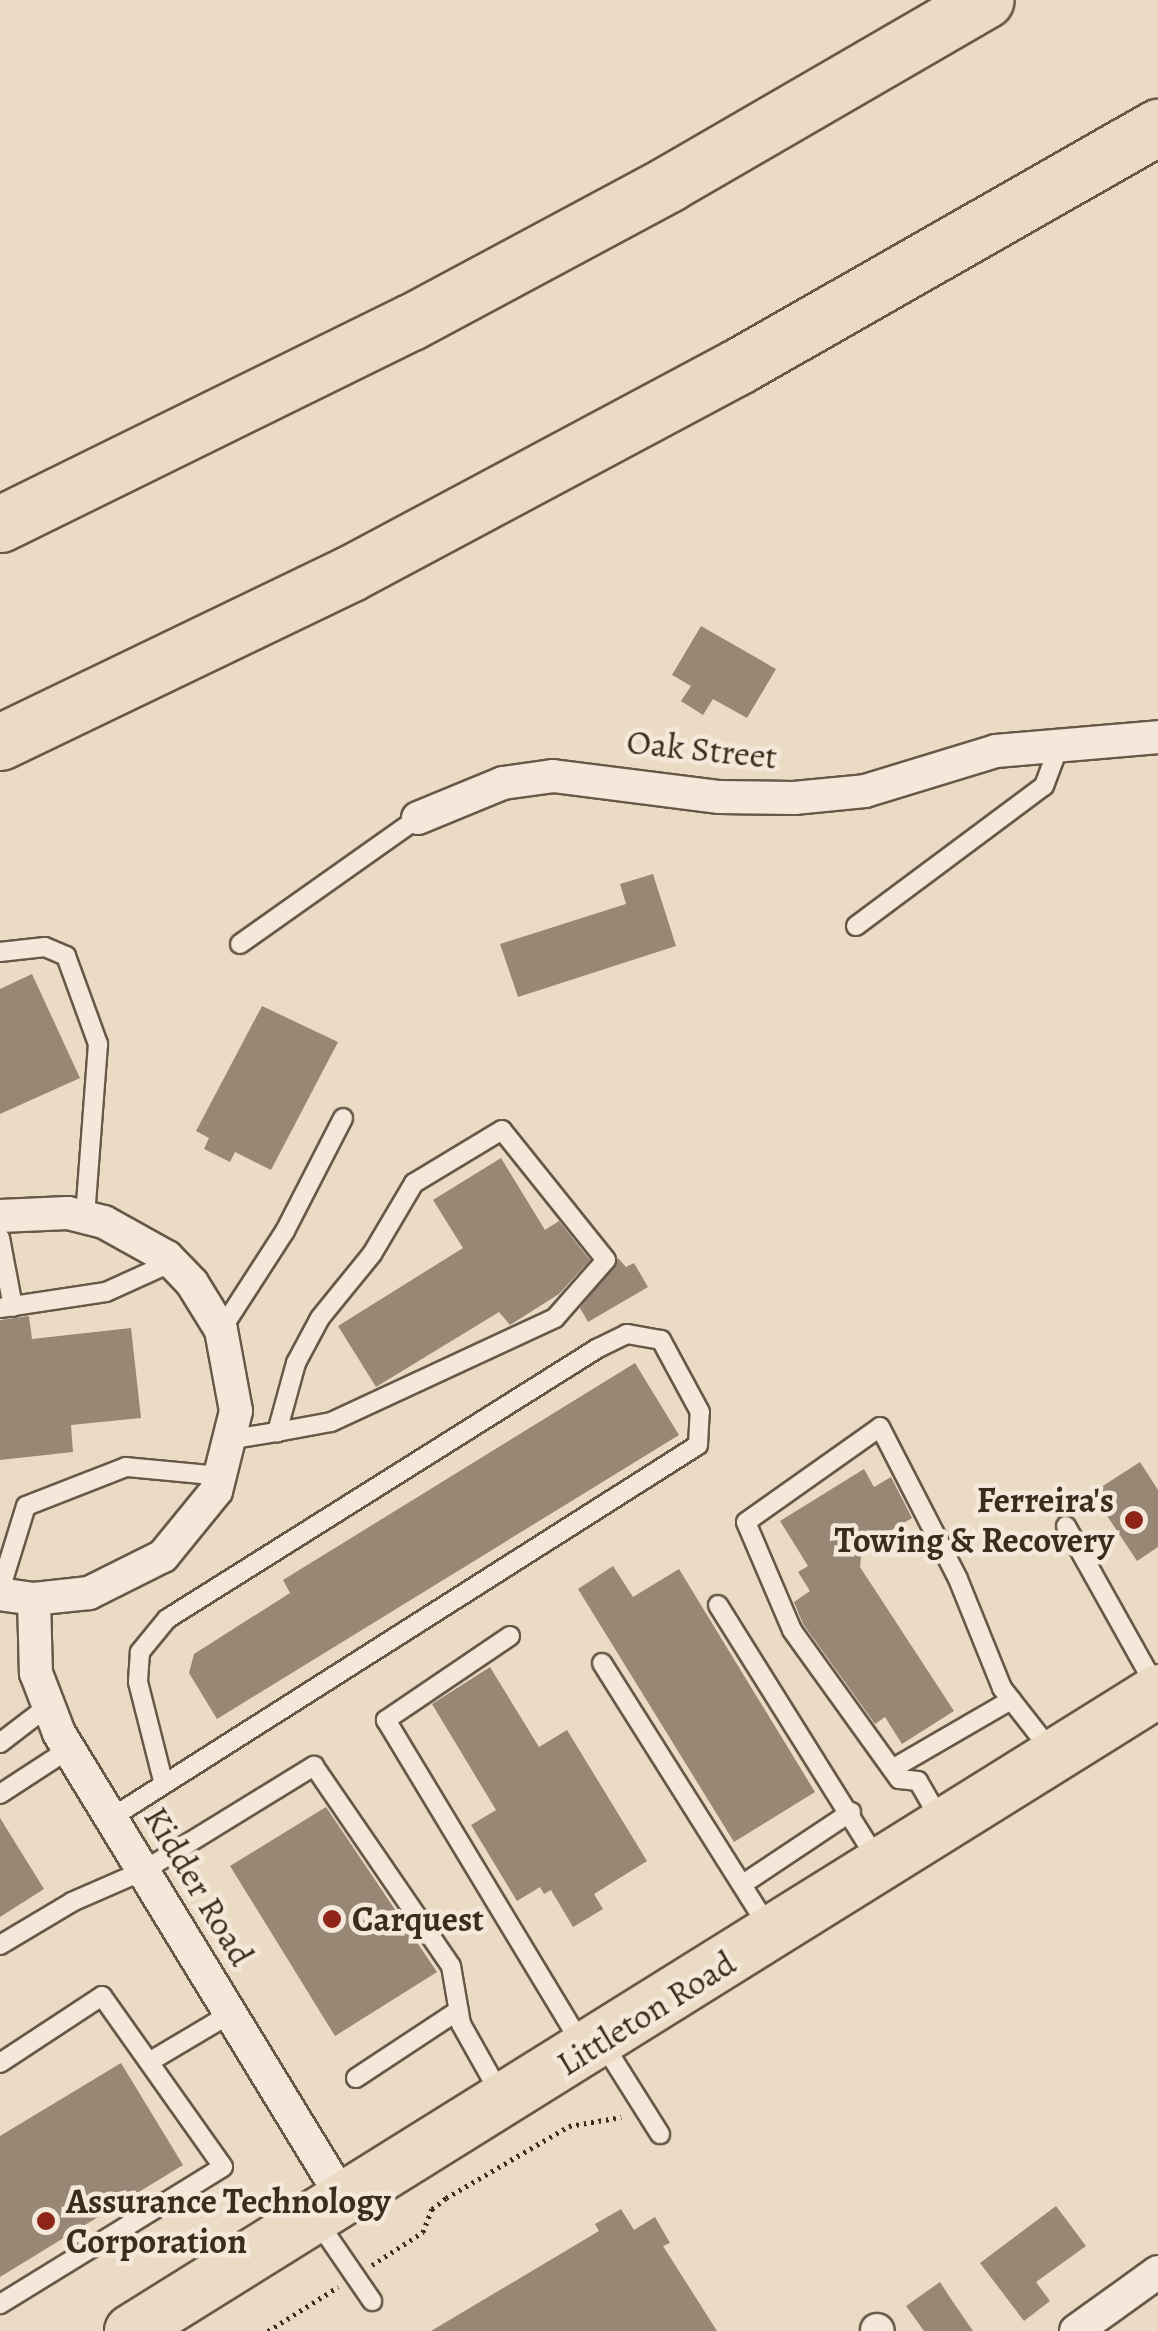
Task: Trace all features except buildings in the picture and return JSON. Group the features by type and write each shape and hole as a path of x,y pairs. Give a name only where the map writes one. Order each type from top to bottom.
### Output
{"highway":[{"path":"0,524 428,313 668,184 985,0"},
{"path":"0,742 351,574 737,367 1158,127"}],"main road":[{"name":"Littleton Road","path":"131,2331 1158,1691"}],"street":[{"name":"Oak Street","path":"418,818 503,783 553,776 720,797 794,798 865,790 996,752 1158,737"},
{"path":"0,1216 32,1212 85,1218 137,1236 172,1262 221,1330 235,1384 233,1439 222,1476 184,1537 141,1572 89,1593 34,1598 0,1592"},
{"name":"Kidder Road","path":"34,1598 36,1674 47,1707 230,2014 329,2209"},
{"path":"1076,2331 1158,2272"}],"lane":[{"path":"856,926 1044,786 1059,746"},
{"path":"240,944 418,818"},
{"path":"0,952 44,947 66,956 98,1044 85,1218"},
{"path":"221,1330 285,1232 343,1118"},
{"path":"233,1439 278,1432 331,1422 555,1318 606,1260 502,1130 414,1183 372,1254 320,1318 296,1363 278,1432"},
{"path":"0,1238 6,1307 106,1292 172,1262"},
{"path":"111,1818 698,1446 700,1412 661,1340 627,1334 598,1348 166,1619 140,1652 138,1682 164,1781"},
{"path":"944,1826 918,1781 899,1778 792,1630 746,1522 880,1428 1011,1700 1056,1756"},
{"path":"0,1592 26,1506 126,1467 222,1476"},
{"path":"1066,1526 1158,1691"},
{"path":"718,1605 881,1866"},
{"path":"510,1636 386,1720 594,2046 660,2134"},
{"path":"602,1663 772,1934"},
{"path":"892,1769 1011,1700"},
{"path":"0,1744 47,1707"},
{"path":"0,1794 69,1749"},
{"path":"0,1945 72,1902 143,1871 314,1766 451,1966 459,2010 504,2101"},
{"path":"744,1884 850,1812"},
{"path":"0,2063 102,1996 222,2167 0,2304"},
{"path":"356,2078 459,2010"},
{"path":"149,2062 230,2014"},
{"path":"329,2209 355,2276 372,2301"}],"path":[{"path":"268,2331 423,2232 432,2209 446,2198 568,2126 645,2111"}],"place":[{"name":"Ferreira's Towing & Recovery","path":"1134,1520"},
{"name":"Carquest","path":"332,1919"},
{"name":"Assurance Technology Corporation","path":"46,2221"}]}
